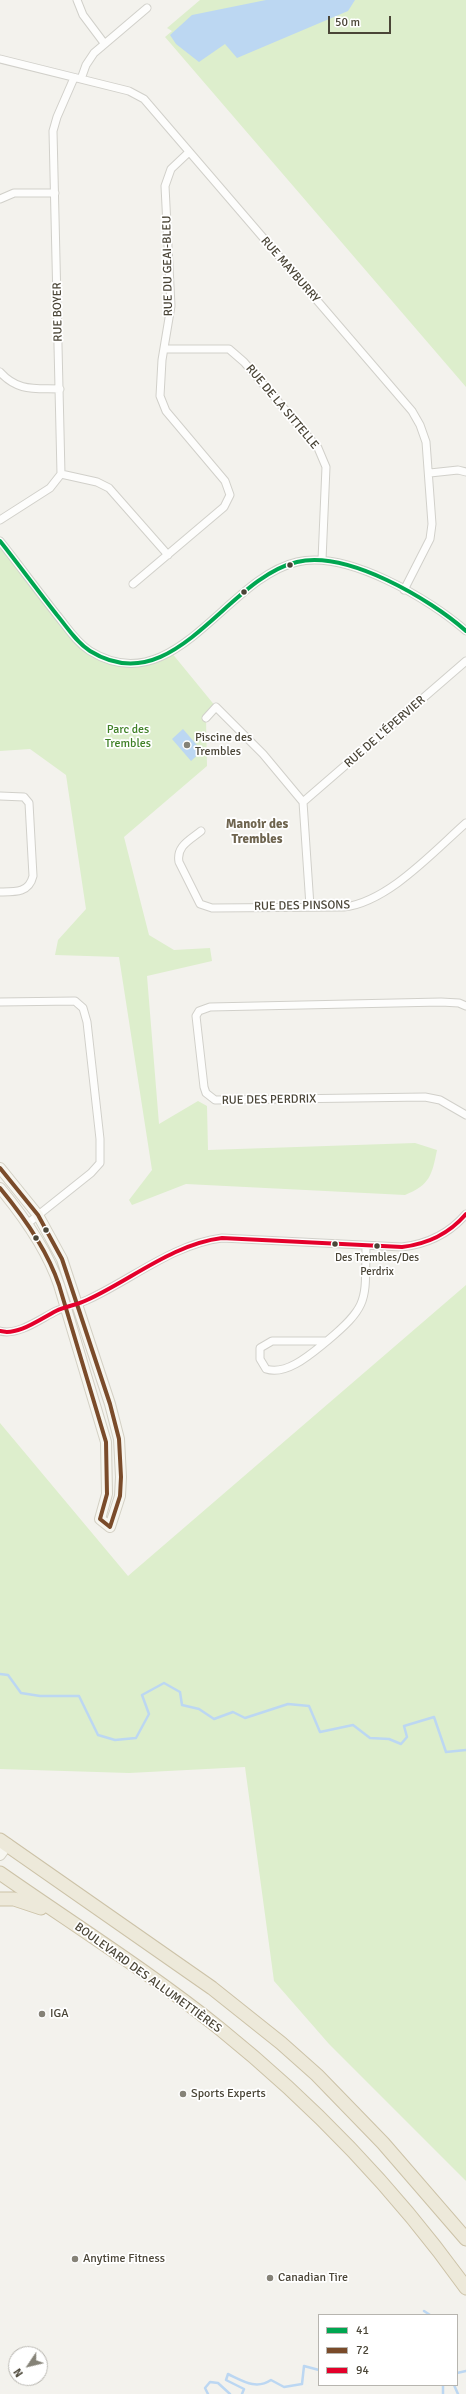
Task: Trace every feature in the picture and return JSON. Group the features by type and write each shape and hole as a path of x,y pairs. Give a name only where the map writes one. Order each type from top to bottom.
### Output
{"highway":[{"path":"4,1842 212,1988 281,2043 317,2075 382,2143 466,2240"},
{"name":"BOULEVARD DES ALLUMETTIÈRES","path":"0,1873 178,1997 220,2029 290,2089 344,2141 400,2203 466,2288"},
{"path":"0,1899 25,1901 73,1924"}],"street":[{"path":"77,0 83,15 104,43"},
{"name":"RUE BOYER","path":"61,474 54,124 89,58 104,43 146,8"},
{"name":"RUE MAYBURRY","path":"0,59 137,94 149,105 412,411 424,433 430,473 432,532 404,590"},
{"name":"RUE DU GEAI-BLEU","path":"133,584 224,507 230,494 225,481 162,405 161,382 164,349 171,306 165,186 171,169 189,152"},
{"path":"0,199 14,193 55,193"},
{"name":"RUE DE LA SITTELLE","path":"164,349 229,349 244,362 318,448 326,467 322,560"},
{"path":"0,372 15,386 60,390"},
{"path":"430,473 458,470 466,472"},
{"path":"0,520 50,488 61,474 97,482 109,488 168,554"},
{"path":"0,541 80,643 98,655 129,662 160,657 181,646 272,572 298,562 322,560 355,566 404,590 449,617 466,631"},
{"name":"RUE DE L'ÉPERVIER","path":"303,802 466,661"},
{"path":"206,718 216,707 263,754 303,802 310,906"},
{"path":"0,796 24,797 29,804 33,876 29,886 24,890 0,892"},
{"name":"RUE DES PINSONS","path":"202,831 182,846 178,856 179,862 200,904 212,908 351,906 384,894 466,823"},
{"path":"0,1002 75,1001 83,1008 87,1022 102,1157 100,1163 91,1173 27,1224"},
{"name":"RUE DES PERDRIX","path":"466,1006 459,1003 441,1002 210,1007 200,1011 196,1016 204,1087 206,1093 214,1100 425,1097 440,1100 466,1115"},
{"path":"0,1168 38,1215 62,1259 119,1438 120,1496 110,1527 100,1520 107,1494 106,1442 65,1308 49,1261 27,1224 0,1188"},
{"path":"0,1331 17,1330 65,1308 87,1300 186,1248 208,1240 222,1238 366,1247 402,1247 426,1243 446,1233 466,1214"},
{"path":"328,1341 272,1341 260,1348 260,1359 266,1369 278,1371 310,1354 328,1341 354,1316 364,1300 366,1247"},
{"path":"0,1856 4,1842"}],"green space":[{"path":"200,0 466,0 466,387 165,37 172,31 167,28"},
{"name":"Parc des Trembles","path":"0,541 88,650 129,662 171,652 216,707 206,718 207,766 124,837 149,935 174,950 210,948 212,961 147,976 159,1124 198,1101 207,1106 208,1150 415,1143 437,1150 431,1173 425,1183 420,1187 405,1195 186,1184 132,1205 129,1200 152,1170 119,957 55,955 58,940 86,909 66,775 30,749 0,751"},
{"path":"466,1285 466,2181 329,2044 274,1981 245,1767 129,1773 0,1769 0,1423 128,1576"}],"water":[{"path":"266,0 355,0 348,11 237,58 225,44 199,62 176,44 170,35 192,15"},
{"name":"Piscine des Trembles","path":"183,729 202,751 191,761 172,739"}],"waterway":[{"path":"0,1674 8,1675 21,1693 40,1696 79,1696 98,1735 115,1740 136,1738 149,1714 142,1695 164,1683 180,1692 182,1705 199,1709 214,1719 233,1712 245,1718 288,1704 309,1706 320,1732 353,1725 370,1738 389,1739 401,1744 407,1737 404,1726 434,1717 446,1752 466,1750"},
{"path":"424,2311 428,2314"},
{"path":"242,2394 244,2389 226,2380 228,2374 244,2382 260,2384 271,2380 284,2387 302,2384 304,2366 318,2370"},
{"path":"458,2373 466,2371"},
{"path":"208,2394 205,2388 210,2382 218,2383 230,2394"},
{"path":"443,2386 443,2394"},
{"path":"454,2386 458,2394"}],"transit line":[{"name":"41","path":"0,541 76,639 90,651 120,663 148,661 174,650 198,632 247,590 271,573 297,562 317,560 339,563 363,570 387,580 431,605 466,631"},
{"name":"72","path":"0,1168 38,1215 62,1259 110,1404 119,1439 121,1477 120,1496 110,1527 100,1519 107,1494 106,1442 59,1285 48,1259 34,1234 18,1210 0,1188"},
{"name":"94","path":"0,1331 14,1331 29,1326 56,1311 83,1302 103,1292 169,1255 186,1247 204,1242 222,1238 402,1247 412,1246 437,1237 452,1227 466,1214"}],"place":[{"name":"Piscine des Trembles","path":"187,745"},
{"name":"Des Trembles/Des Perdrix","path":"377,1246"},
{"name":"IGA","path":"42,2014"},
{"name":"Sports Experts","path":"183,2094"},
{"name":"Anytime Fitness","path":"75,2259"},
{"name":"Canadian Tire","path":"270,2278"}],"district":[{"name":"Manoir des Trembles","path":"257,832"}]}
